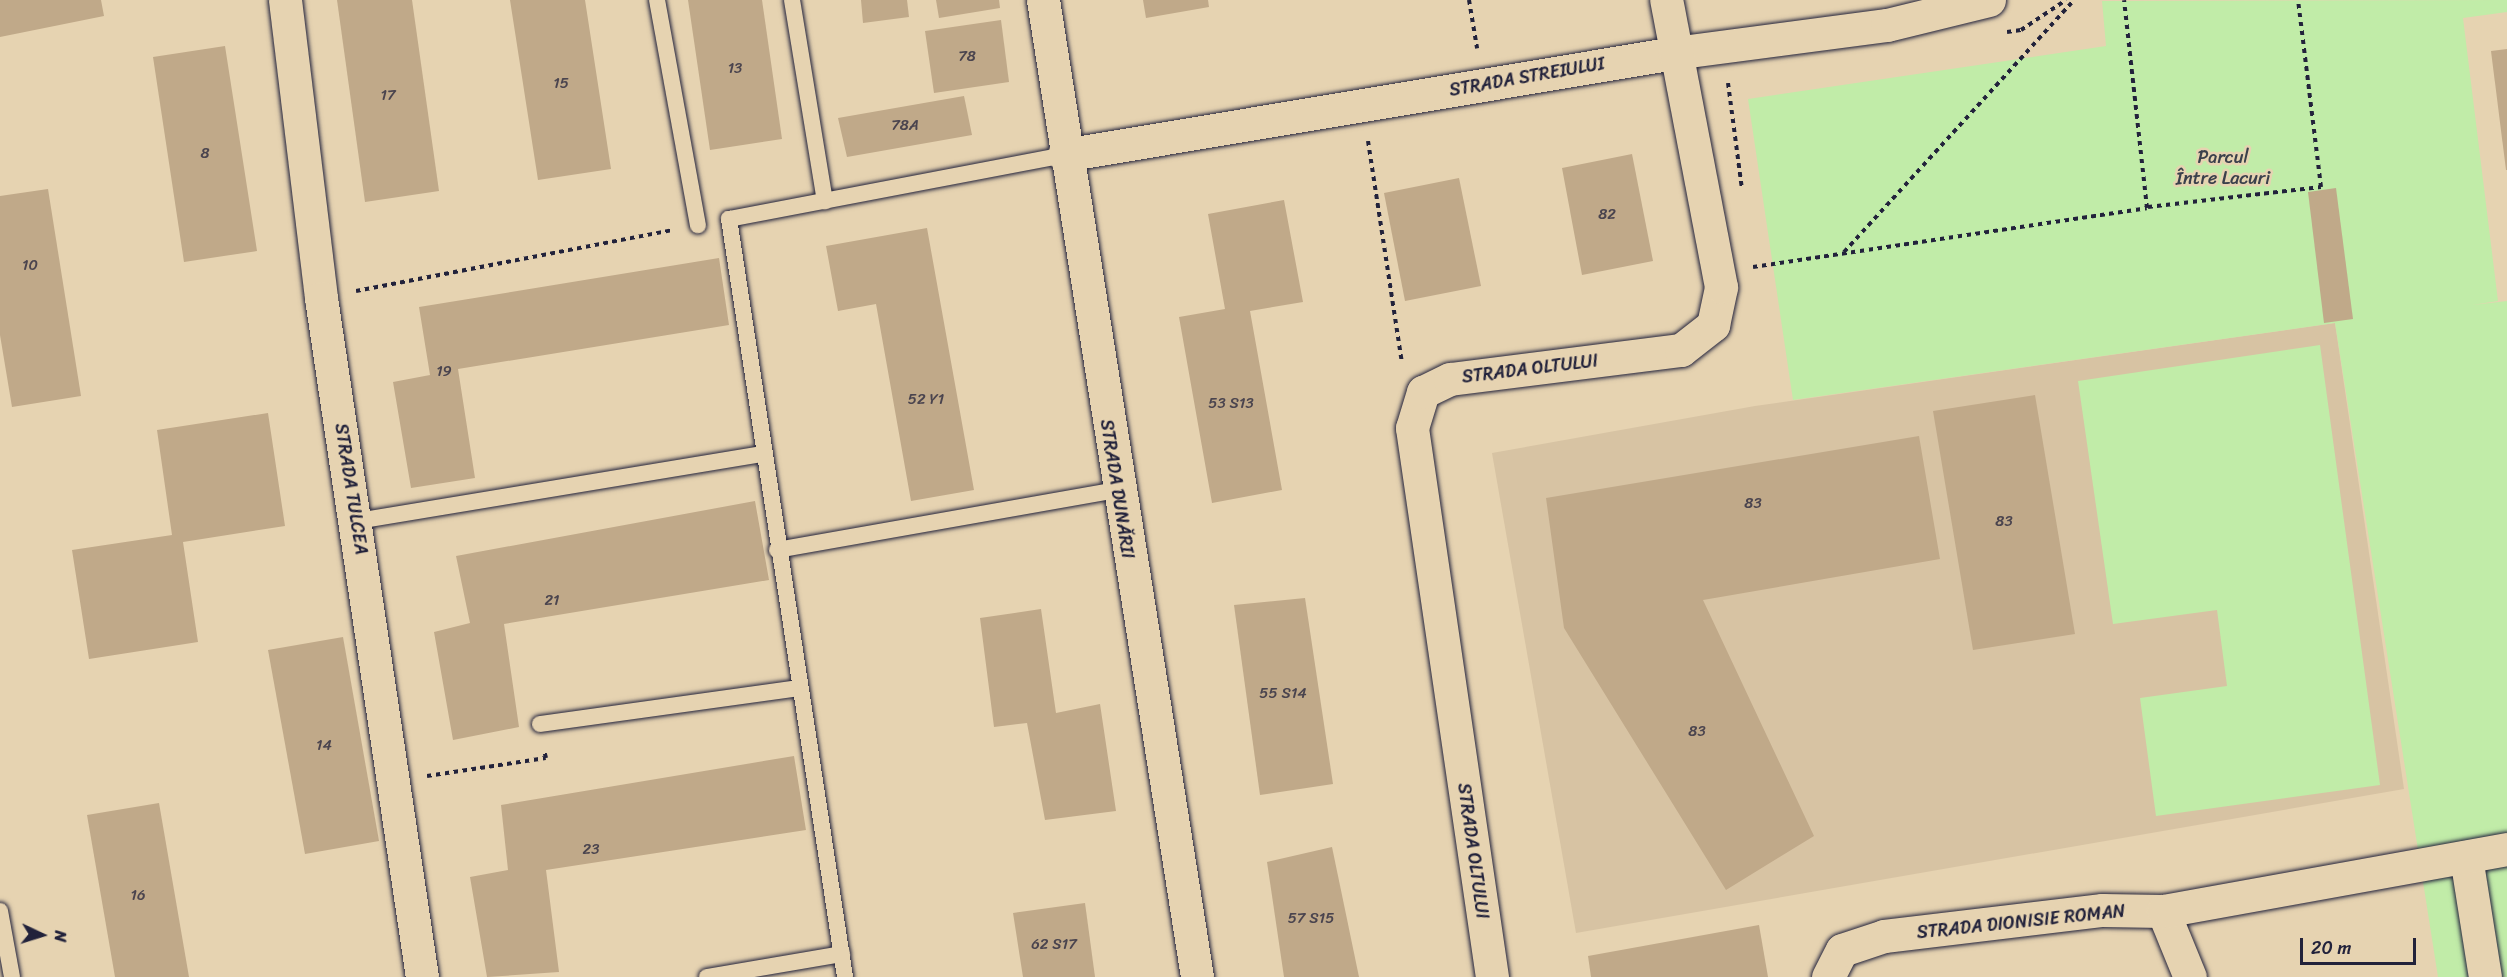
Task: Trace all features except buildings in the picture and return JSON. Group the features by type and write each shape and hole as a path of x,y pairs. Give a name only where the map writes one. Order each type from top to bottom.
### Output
{"street":[{"name":"STRADA TULCEA","path":"285,0 321,298 357,521 422,977"},
{"name":"STRADA DUNĂRII","path":"1043,0 1064,155 1197,977"},
{"name":"STRADA OLTULUI","path":"1492,977 1412,428 1423,392 1450,379 1681,350 1713,325 1721,287 1674,53 1666,0"},
{"name":"STRADA STREIULUI","path":"1064,155 1674,53 1887,25 1989,0"},
{"name":"STRADA DIONISIE ROMAN","path":"1828,977 1842,950 1884,936 2102,910 2163,911 2507,849"},
{"path":"2466,857 2485,977"},
{"path":"2163,911 2190,977"}],"lane":[{"path":"657,0 699,225"},
{"path":"792,0 825,201"},
{"path":"845,977 762,454 729,219 1064,155"},
{"path":"357,521 762,454"},
{"path":"777,550 1117,489"},
{"path":"540,724 799,688"},
{"path":"0,911 12,977"},
{"path":"707,977 842,954"}],"path":[{"path":"1469,0 1483,85"},
{"path":"1998,34 2021,30 2066,0"},
{"path":"1843,253 2074,0"},
{"path":"2124,0 2148,207"},
{"path":"1751,255 1753,267 2148,207 2320,187 2298,0"},
{"path":"1740,78 1728,80 1743,197"},
{"path":"1362,105 1403,370"},
{"path":"321,298 699,225"},
{"path":"394,782 546,758 540,724"}],"shaded area":[{"path":"2335,323 2404,789 1576,933 1492,453 1755,406"}],"green space":[{"name":"Parcul Între Lacuri","path":"2507,0 2507,12 2463,18 2498,301 2472,305 2507,301 2507,977 2438,977 2335,323 1793,400 1748,99 2106,46 2102,1"},
{"path":"2320,345 2380,785 2156,816 2140,698 2227,686 2217,610 2113,624 2078,381"}]}
